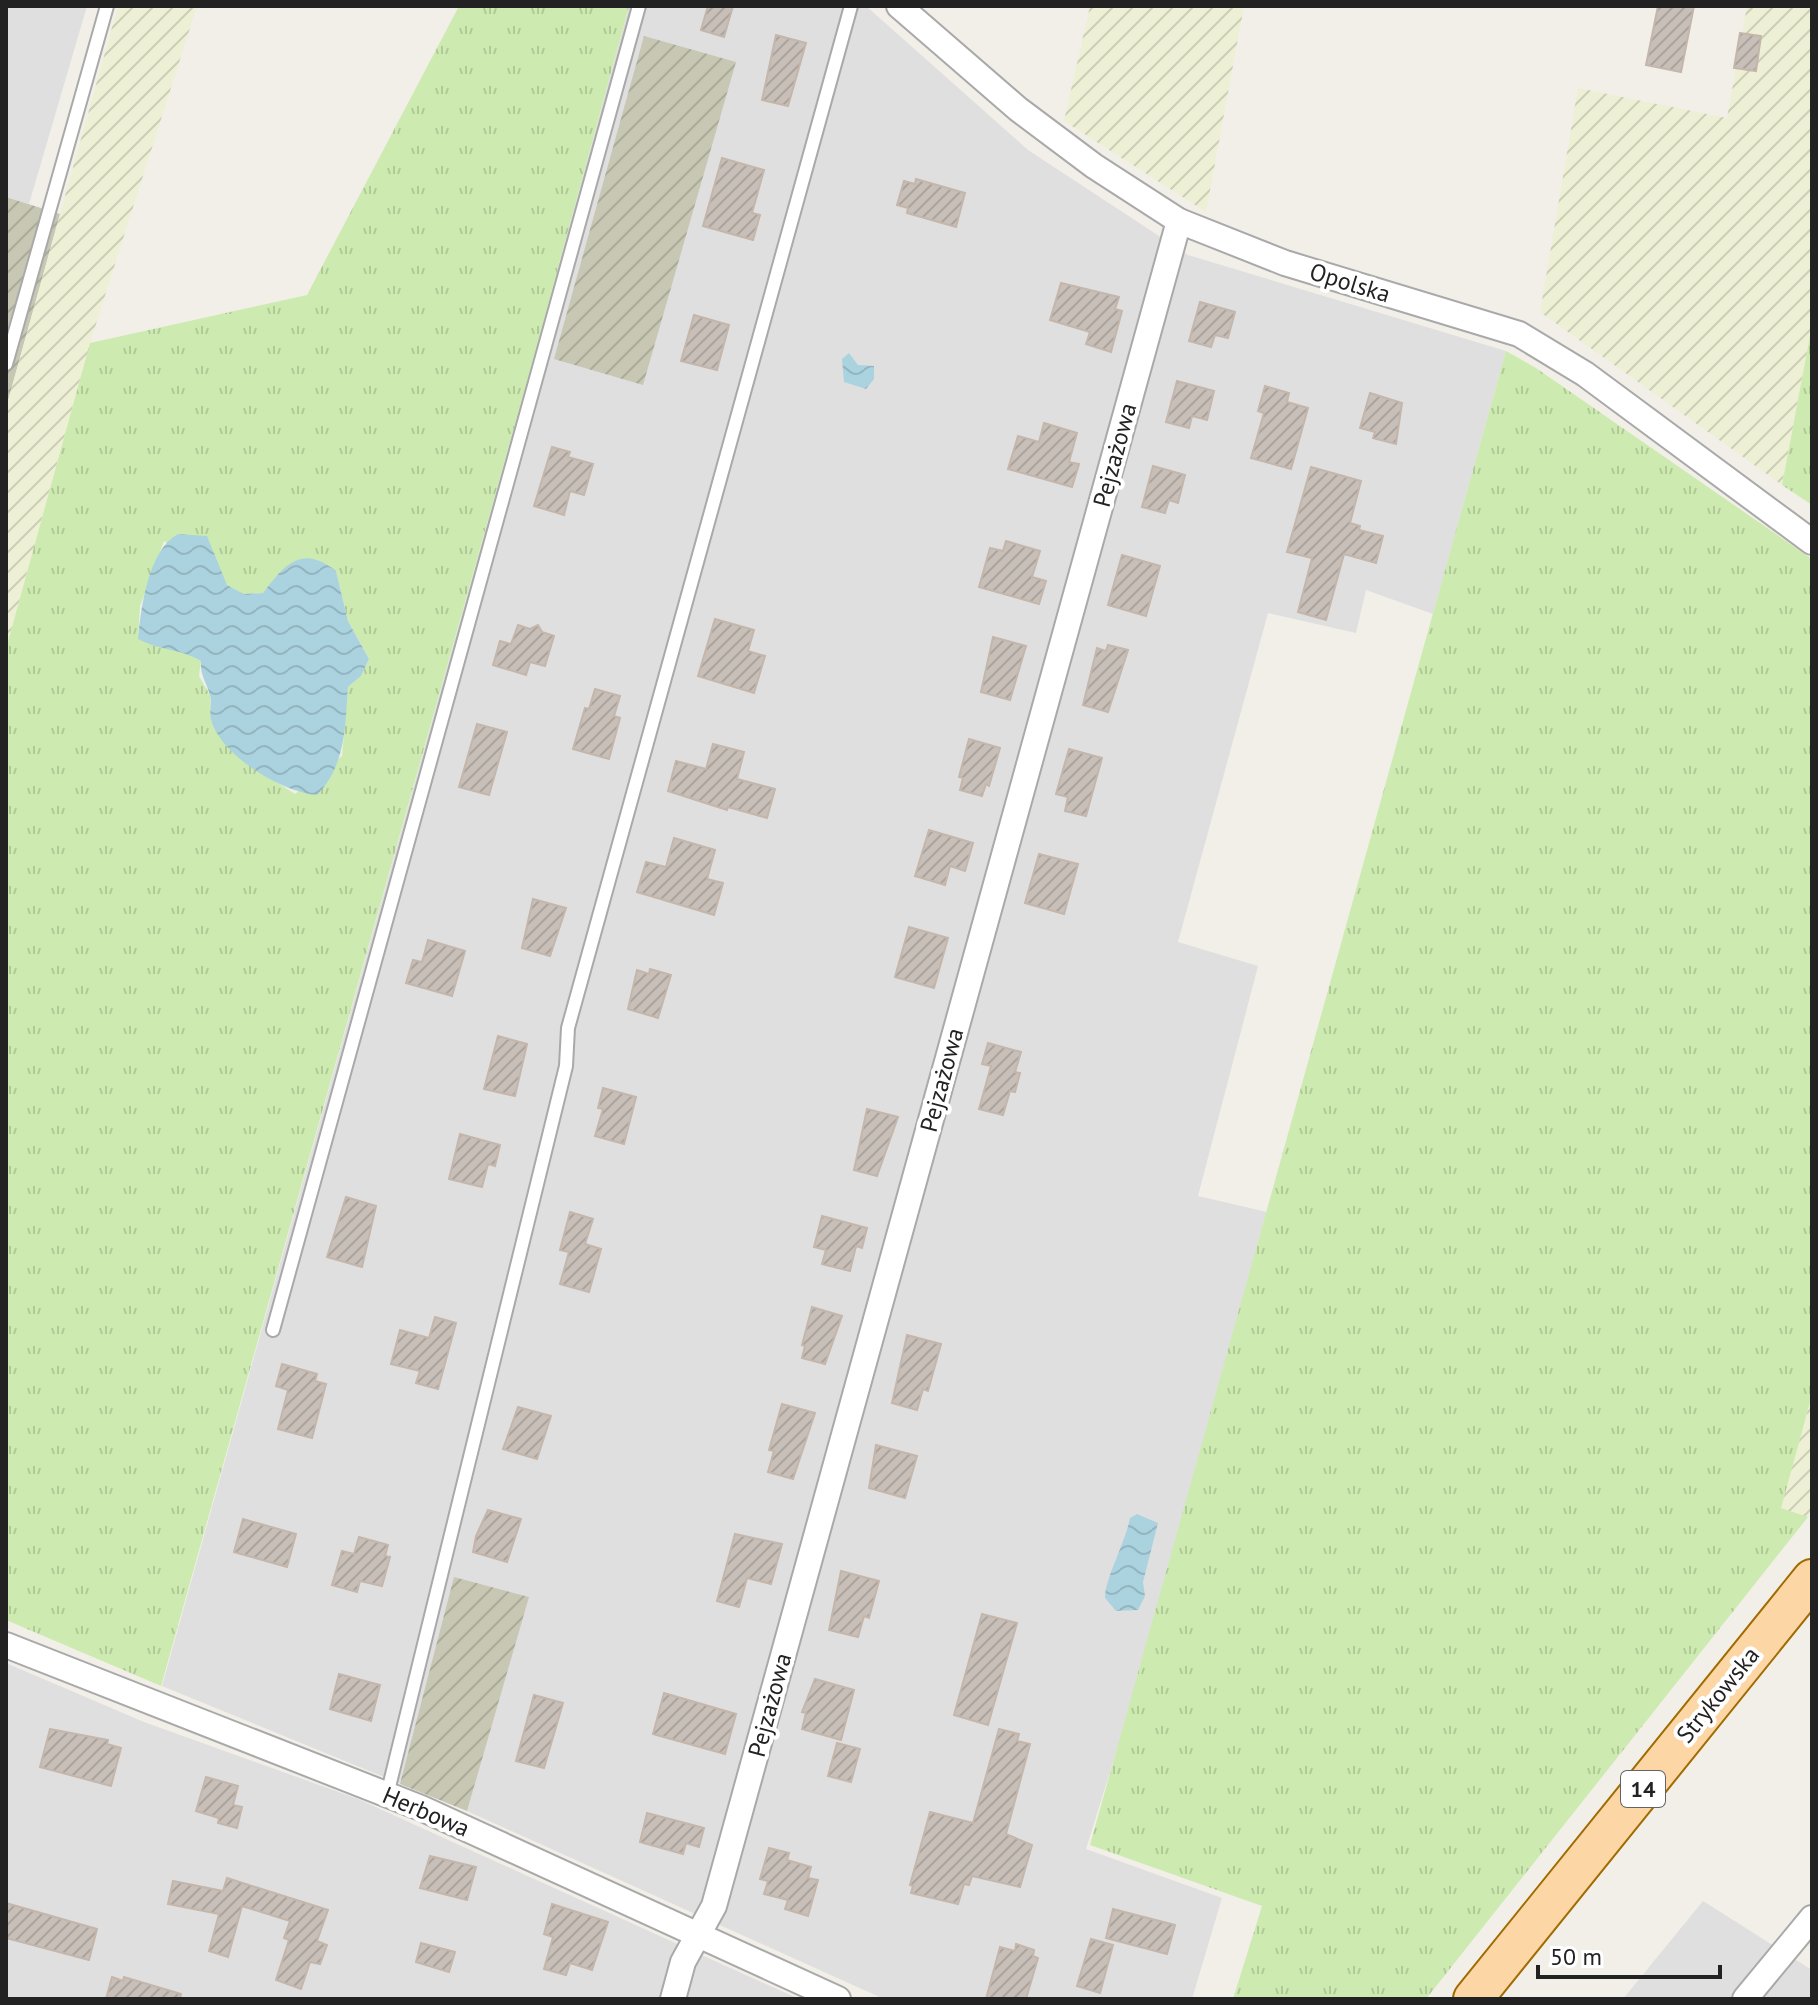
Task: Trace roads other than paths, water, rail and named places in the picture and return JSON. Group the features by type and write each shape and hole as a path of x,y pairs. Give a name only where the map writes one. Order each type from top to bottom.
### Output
{"main road":[{"name":"Strykowska","path":"1473,1999 1812,1579"}],"street":[{"name":"Opolska","path":"899,6 1038,125 1179,221 1285,263 1519,334 1585,374 1812,542"},
{"name":"Pejzażowa","path":"673,1999 683,1962 699,1936 719,1891 1179,221"},
{"name":"Herbowa","path":"6,1645 387,1795 838,1999"},
{"path":"1745,1999 1812,1918"}],"lane":[{"path":"6,364 107,6"},
{"path":"273,1330 639,6"},
{"path":"387,1795 566,1066 568,1028 851,6"}],"water":[{"path":"849,353 858,365 874,366 874,379 866,389 844,382 842,359"},
{"path":"178,534 207,536 227,585 244,594 263,593 287,566 304,558 324,563 336,571 348,621 369,659 361,676 348,687 345,731 339,758 327,783 317,795 303,793 271,780 227,747 211,720 211,698 202,675 201,661 138,639 144,596 153,566 168,542"},
{"path":"1137,1514 1158,1523 1143,1582 1145,1596 1138,1610 1116,1611 1105,1598 1106,1590 1130,1518"}]}
